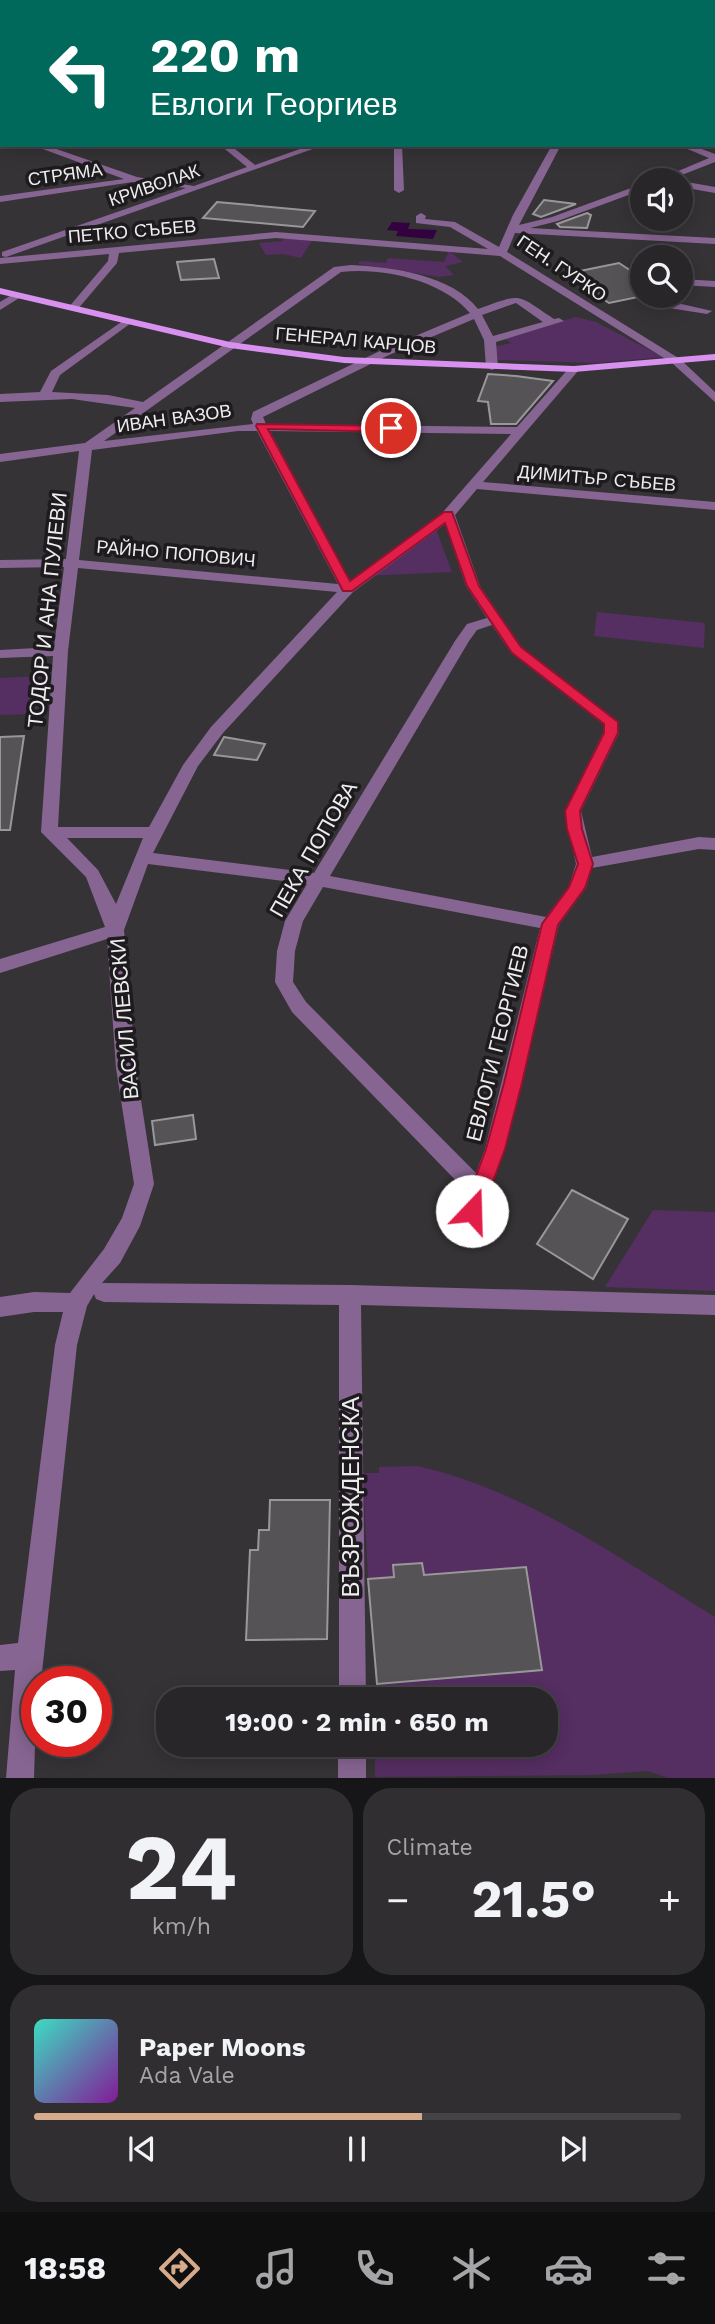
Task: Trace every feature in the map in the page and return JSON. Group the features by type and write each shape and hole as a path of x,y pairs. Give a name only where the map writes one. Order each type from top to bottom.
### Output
{"main road":[{"name":"ГЕНЕРАЛ КАРЦОВ","path":"0,291 230,345 365,361 574,369 715,357"}],"street":[{"path":"42,147 135,180 198,186"},
{"path":"227,147 254,168"},
{"name":"КРИВОЛАК","path":"0,259 198,186 314,147"},
{"path":"398,147 399,190"},
{"name":"ГЕН. ГУРКО","path":"557,147 511,230 502,253 676,361 715,398"},
{"path":"687,147 715,158"},
{"path":"690,168 715,158"},
{"name":"СТРЯМА","path":"0,199 135,180"},
{"path":"693,186 715,190"},
{"path":"511,230 555,219 630,191"},
{"path":"421,216 419,221 452,224 502,253"},
{"path":"511,230 715,241"},
{"name":"ПЕТКО СЪБЕВ","path":"0,259 266,236 502,253"},
{"path":"73,308 113,261 114,251"},
{"path":"86,448 338,269 345,267 418,278 441,286 471,306 490,340 492,367"},
{"path":"693,283 715,285"},
{"path":"0,307 19,296"},
{"path":"348,589 257,415 365,361 517,299 557,322 490,340"},
{"path":"687,308 707,311"},
{"path":"45,395 55,373 127,321"},
{"name":"ВАСИЛ ЛЕВСКИ","path":"20,1778 30,1655 66,1345 76,1303 112,1256 132,1220 144,1184 126,1068 115,930 142,857 191,765 218,730 348,589 448,515 574,369"},
{"path":"0,398 93,395 144,406"},
{"name":"ИВАН ВАЗОВ","path":"0,458 261,426 522,431"},
{"name":"ТОДОР И АНА ПУЛЕВИ","path":"49,832 61,651 86,448"},
{"name":"ДИМИТЪР СЪБЕВ","path":"476,485 715,506"},
{"path":"448,515 473,586 516,650 611,722 611,733 573,811 575,829 586,864 699,843 715,844"},
{"name":"РАЙНО ПОПОВИЧ","path":"0,564 70,563 348,589"},
{"name":"ПЕКА ПОПОВА","path":"480,1191 299,1007 284,982 286,951 294,921 462,640 472,627 494,620"},
{"path":"0,654 61,651"},
{"path":"49,832 156,833"},
{"path":"0,966 115,930 107,899 96,877 82,857 49,832"},
{"name":"ЕВЛОГИ ГЕОРГИЕВ","path":"142,857 320,880 550,924"},
{"name":"ЕВЛОГИ ГЕОРГИЕВ","path":"472,1211 495,1149 513,1083 550,924 577,888 586,864"},
{"path":"104,1292 350,1295 715,1305"},
{"name":"ВЪЗРОЖДЕНСКА","path":"350,1295 352,1687"},
{"path":"0,1307 34,1303 76,1303"},
{"path":"0,1658 30,1655"},
{"path":"352,1757 352,1778"}],"shaded area":[{"path":"392,222 410,223 408,229 437,230 433,239 396,236 398,231 387,230"},
{"path":"283,239 313,239 301,258 283,254 266,255 259,243"},
{"path":"449,251 463,262 445,266 454,275 439,277 358,264 360,261 386,263 388,258 444,262"},
{"path":"576,317 596,322 663,357 596,363 498,360 494,347 511,343 504,338"},
{"path":"434,524 452,572 364,576"},
{"path":"597,612 705,623 704,648 594,636"},
{"path":"40,676 36,714 0,715 0,678"},
{"path":"653,1210 715,1212 715,1291 605,1287"},
{"path":"417,1466 496,1492 534,1509 608,1550 715,1617 715,1778 668,1778 648,1771 592,1775 375,1777 375,1757 558,1757 558,1687 377,1687 377,1684 542,1670 526,1567 424,1575 422,1563 394,1565 394,1577 368,1579 363,1473 379,1473 379,1467"}],"building":[{"path":"544,200 576,204 541,217 533,214"},
{"path":"217,202 315,211 303,227 203,218"},
{"path":"587,213 591,215 587,228 560,227 557,224"},
{"path":"214,259 219,278 181,280 177,262"},
{"path":"619,263 630,270 630,299 609,303 565,274"},
{"path":"488,374 553,381 516,424 491,424 488,402 478,401"},
{"path":"24,736 10,830 0,830 0,737"},
{"path":"224,737 265,744 257,760 214,755"},
{"path":"193,1115 196,1139 155,1145 152,1121"},
{"path":"572,1190 628,1219 593,1279 537,1244"},
{"path":"270,1500 330,1500 327,1639 246,1640 250,1550 258,1550 259,1530 269,1530"},
{"path":"422,1563 424,1575 526,1567 542,1670 377,1684 368,1579 394,1577 393,1565"}],"route":[{"path":"391,428 261,426 348,589 448,515 473,586 516,650 611,722 611,733 573,811 575,829 586,864 577,888 550,924 513,1083 495,1149 472,1211"}]}
